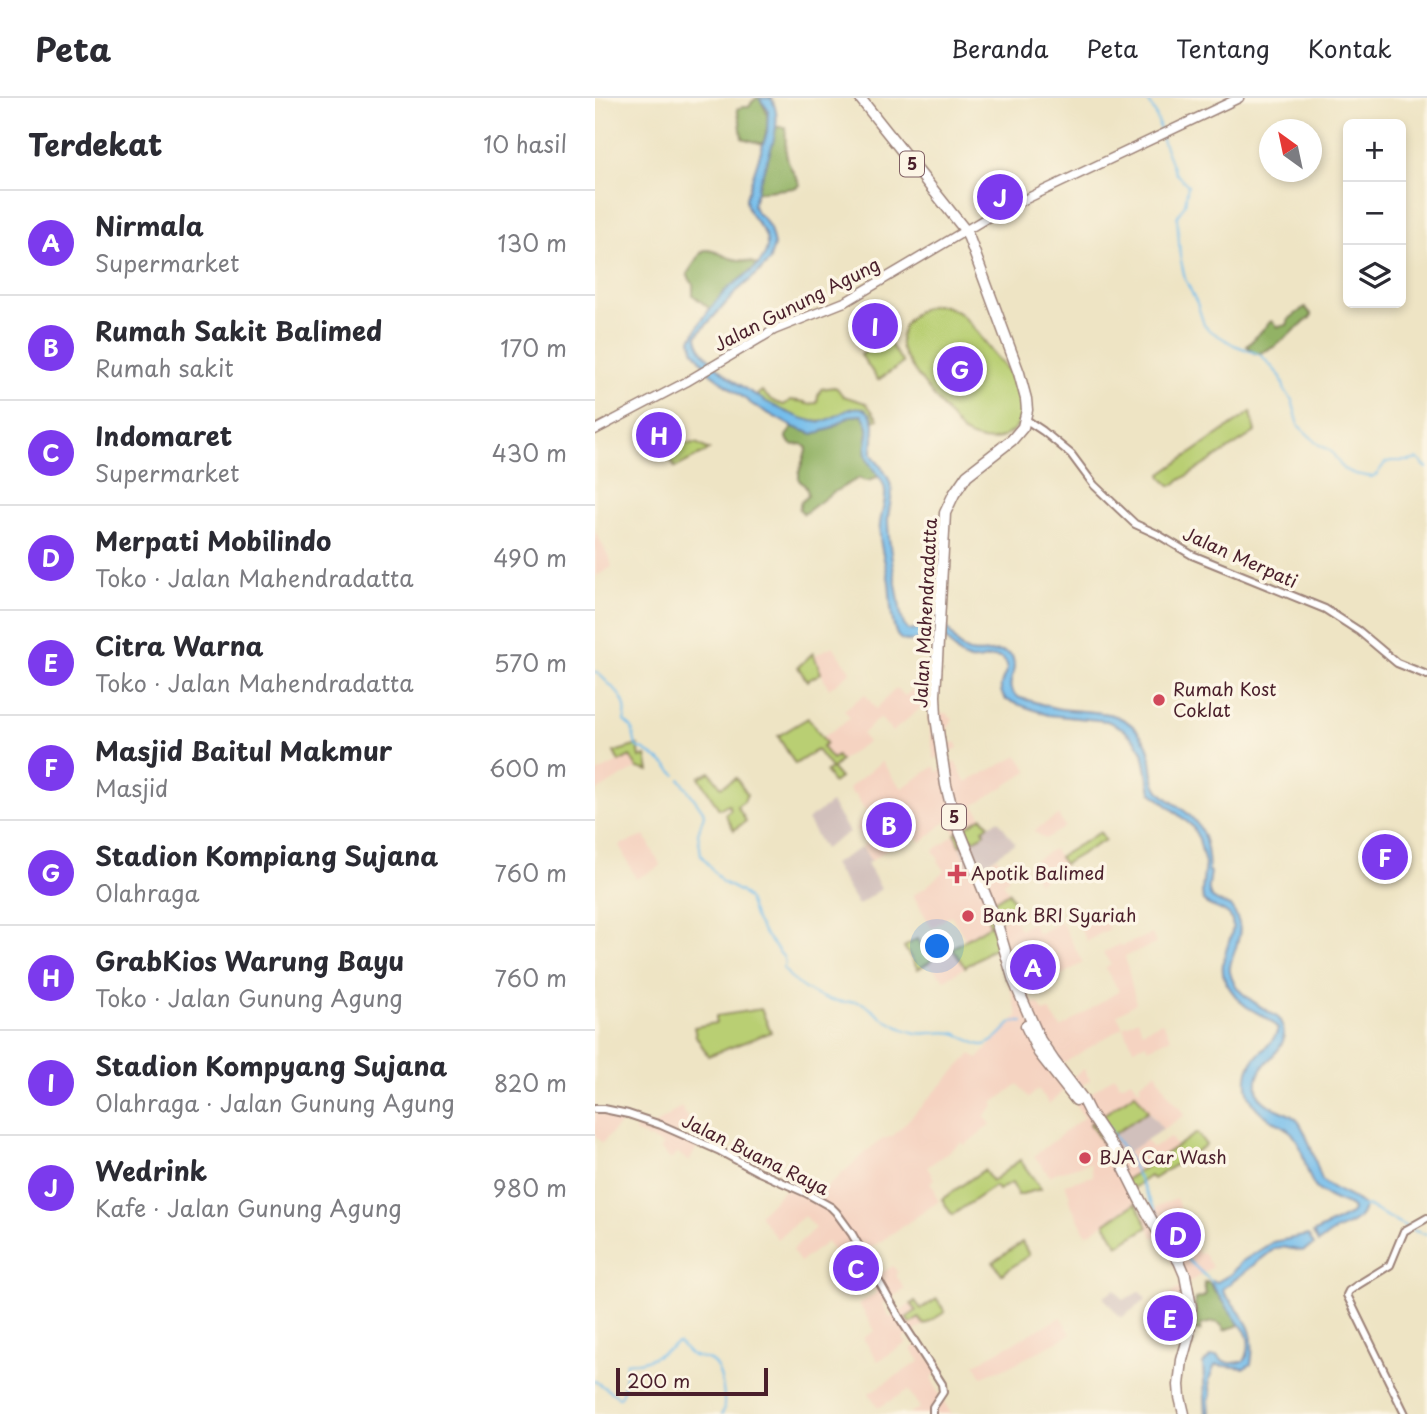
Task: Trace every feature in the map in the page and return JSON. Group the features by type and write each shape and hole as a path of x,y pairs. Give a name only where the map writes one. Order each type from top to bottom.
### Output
{"highway":[{"name":"5","path":"860,98 965,230 983,271 1019,373 1032,397 1032,410 1028,420"},
{"name":"Jalan Mahendradatta","path":"1028,420 1024,434 1015,444 967,475 945,513 935,679 936,717 946,785 954,817 997,924 1014,981 1015,996 1034,1045 1067,1090 1089,1112 1116,1152 1145,1209 1179,1261 1185,1275 1191,1307 1189,1335 1179,1385 1184,1414"}],"main road":[{"name":"Jalan Gunung Agung","path":"595,430 781,327 847,301 990,216 1239,98"}],"street":[{"name":"Jalan Merpati","path":"1028,420 1061,444 1094,485 1135,524 1157,534 1184,552 1329,612 1359,631 1397,663 1427,675"},
{"name":"Jalan Buana Raya","path":"595,1109 639,1117 671,1129 806,1193 836,1212 942,1384 943,1392 933,1407 933,1414"},
{"path":"1405,1414 1347,1294 1390,1265 1404,1231 1427,1218"}],"shaded area":[{"path":"595,531 612,567 595,577"},
{"path":"833,646 851,672 829,689 815,655"},
{"path":"931,674 928,702 892,732 880,717 862,734 867,742 840,761 837,756 832,759 822,746 826,743 822,738 850,718 844,710 865,694 876,709 896,688 905,696"},
{"path":"937,712 952,717 947,730 950,744 957,742 958,748 934,759 928,716"},
{"path":"630,756 637,768 595,792 595,774"},
{"path":"1018,756 1029,771 974,805 982,817 955,834 949,819 921,842 910,829 871,861 862,847 866,843 856,828 859,825 857,823 868,815 849,788 882,761 902,788 935,766 937,772 955,762 966,782"},
{"path":"831,803 849,832 824,849 807,820"},
{"path":"1058,815 1065,827 1045,839 1033,831"},
{"path":"998,820 1015,843 971,874 960,846"},
{"path":"955,834 971,873 997,857 1009,878 1003,882 1009,892 984,908 991,925 966,940 951,915 932,928 913,895 945,870 933,851"},
{"path":"645,836 661,866 636,879 619,845"},
{"path":"862,847 871,861 867,863 881,889 858,905 833,864"},
{"path":"1053,849 1065,865 1038,883 1028,864"},
{"path":"1011,914 1020,929 1032,922 1038,934 1061,921 1083,963 1028,993 1034,1004 1038,1003 1044,1012 1049,1010 1061,1028 1119,991 1105,968 1111,964 1103,953 1120,944 1121,946 1152,934 1156,944 1125,956 1136,1003 1117,1015 1123,1027 1049,1072 1060,1085 1084,1069 1090,1080 1068,1095 1064,1090 1049,1104 1038,1089 1029,1098 1018,1084 993,1103 995,1106 984,1116 991,1124 965,1145 962,1142 927,1167 934,1179 930,1182 939,1201 858,1257 870,1280 893,1266 898,1273 896,1275 905,1289 882,1304 890,1318 911,1304 916,1311 907,1318 919,1318 924,1325 903,1339 907,1343 878,1361 863,1338 875,1331 859,1304 876,1293 872,1284 852,1294 827,1242 800,1262 792,1250 815,1228 804,1216 777,1239 759,1215 786,1188 812,1200 873,1146 893,1136 971,1054 978,1059 1002,1030 1018,1016 991,925"},
{"path":"1100,914 1109,929 1087,941 1078,925"},
{"path":"952,948 965,967 945,980 927,963"},
{"path":"1138,1019 1142,1031 1162,1022 1171,1038 1148,1048 1146,1043 1134,1049 1123,1027"},
{"path":"1156,1072 1166,1091 1185,1115 1163,1129 1135,1093 1090,1124 1114,1161 1145,1140 1152,1148 1170,1137 1176,1146 1124,1181 1136,1203 1086,1235 1068,1198 1070,1197 1065,1184 1093,1176 1090,1163 1050,1176 1034,1156 1084,1117 1075,1104 1115,1076 1119,1084 1131,1080 1139,1090 1139,1084"},
{"path":"681,1107 691,1123 673,1135 697,1147 689,1162 677,1152 671,1160 660,1149 663,1145 635,1132 639,1122 653,1126"},
{"path":"1148,1111 1163,1129 1114,1161 1102,1142"},
{"path":"595,1113 625,1119 602,1143 595,1136"},
{"path":"1176,1198 1184,1219 1183,1225 1154,1238 1141,1216"},
{"path":"1191,1241 1199,1254 1203,1252 1212,1267 1182,1287 1185,1325 1156,1334 1149,1307 1181,1287 1176,1268 1169,1257"},
{"path":"1115,1289 1123,1300 1141,1291 1146,1300 1121,1318 1103,1297"},
{"path":"1061,1317 1071,1334 1006,1368 982,1377 975,1364"},
{"path":"921,1342 931,1355 928,1357 931,1362 936,1359 943,1369 931,1377 951,1414 908,1414 920,1408 908,1390 878,1408 869,1393 920,1361 911,1349"}],"green space":[{"path":"757,98 763,104 767,115 768,126 763,144 742,138 737,109 749,107"},
{"path":"776,127 785,127 788,161 800,185 756,192 770,151"},
{"path":"705,250 758,265 726,291 710,309 693,295 693,285 687,274"},
{"path":"937,305 954,310 969,322 1019,387 1023,402 1022,416 1015,428 1003,437 982,440 962,432 904,354 901,338 906,323 918,311"},
{"path":"1305,307 1311,317 1274,347 1258,354 1247,346 1270,322 1278,327 1287,325 1289,319"},
{"path":"886,338 903,363 878,380 861,355"},
{"path":"834,387 843,396 866,403 878,419 874,421 872,416 861,408 824,421 808,421 757,397 762,391 771,400 784,405 791,400 806,404 817,403 821,389"},
{"path":"1251,412 1255,432 1171,486 1163,479 1161,474"},
{"path":"862,415 868,426 865,449 867,458 879,475 869,481 859,478 829,495 804,514 799,509 808,493 799,480 799,472 807,448 802,444 793,445 786,436 793,427 813,434 830,429 850,416"},
{"path":"678,439 687,444 696,443 709,450 675,468 668,455 656,460 649,448 659,440 675,449"},
{"path":"813,653 821,673 807,681 798,667"},
{"path":"808,718 826,743 822,747 832,759 837,756 840,761 832,769 840,778 833,783 826,772 831,768 817,750 795,764 778,736"},
{"path":"638,745 640,758 646,756 649,771 637,768 630,756 619,762 614,752"},
{"path":"710,772 721,787 736,778 747,794 744,801 737,806 746,821 734,830 725,814 731,809 728,804 719,809 699,777"},
{"path":"982,817 989,825 983,829 985,833 960,846 955,834"},
{"path":"1100,832 1105,840 1064,864 1059,857"},
{"path":"1009,892 1018,910 991,925 998,945 965,967 952,948 990,925 984,907"},
{"path":"917,939 932,960 918,969 904,947"},
{"path":"761,1009 771,1032 708,1056 696,1036 694,1027 716,1023 716,1016"},
{"path":"1135,1093 1148,1111 1102,1142 1090,1124"},
{"path":"1197,1133 1206,1145 1153,1179 1150,1176 1129,1191 1124,1181"},
{"path":"1020,1160 1041,1189 1018,1195 1012,1183 998,1190 995,1186 952,1215 942,1199 984,1170 992,1181"},
{"path":"1136,1203 1148,1227 1118,1245 1105,1223"},
{"path":"1022,1242 1029,1255 1002,1274 993,1262"},
{"path":"1205,1282 1209,1283 1237,1320 1237,1326 1224,1330 1220,1324 1212,1322 1201,1325 1200,1331 1193,1331 1196,1320 1195,1302 1206,1294"},
{"path":"937,1299 945,1312 924,1325 919,1318 910,1324 906,1318 916,1311 911,1304 915,1301 921,1309"}],"water":[{"path":"759,98 771,98 776,109 776,122 771,151 753,205 770,229 774,245 769,262 737,291 697,335 701,348 712,362 747,390 805,419 824,421 853,408 864,409 872,417 872,454 891,486 888,518 890,546 901,615 908,630 921,629 943,621 963,649 975,653 1001,652 1012,656 1014,669 1010,685 1014,694 1020,698 1056,708 1109,714 1119,717 1138,731 1150,754 1153,778 1158,789 1194,819 1203,834 1211,872 1210,895 1230,906 1238,919 1239,936 1230,968 1232,979 1240,991 1278,1018 1282,1025 1284,1038 1281,1045 1260,1071 1257,1079 1259,1096 1263,1101 1293,1117 1302,1126 1322,1180 1364,1206 1357,1220 1318,1243 1313,1233 1349,1215 1353,1209 1316,1188 1292,1133 1262,1113 1250,1098 1247,1086 1249,1070 1278,1029 1268,1019 1244,1005 1226,982 1223,965 1232,932 1231,918 1203,901 1205,864 1199,839 1192,826 1151,792 1143,752 1136,741 1122,728 1107,721 1048,715 1006,700 1002,694 1001,683 1007,666 997,657 970,660 961,655 946,639 937,636 912,641 901,639 893,622 889,582 880,538 884,487 867,460 865,449 868,426 862,415 850,416 830,429 813,434 793,427 753,405 709,372 693,349 691,339 711,307 726,290 757,266 767,247 767,240 749,211 746,198 767,132 768,110"},
{"path":"1308,1235 1314,1245 1302,1251 1282,1247 1274,1249 1223,1289 1251,1333 1251,1364 1244,1368 1214,1367 1209,1381 1210,1414 1206,1414 1203,1364 1211,1356 1230,1363 1241,1362 1245,1360 1249,1345 1245,1332 1211,1284 1231,1274 1241,1262 1273,1242"}],"waterway":[{"path":"1146,98 1157,117 1160,131"},
{"path":"1161,137 1175,173 1188,185 1185,204 1177,217 1180,256 1185,279 1204,325 1234,345 1261,355 1281,377 1285,391 1292,400 1299,426 1318,444 1331,451 1343,469 1372,477 1385,463 1418,459 1427,468"},
{"path":"595,672 623,700 626,713 624,721 632,728 636,746 657,758 676,775"},
{"path":"680,779 703,811 698,833 701,855 722,882 748,899 755,919 784,958 783,968 802,987 825,998 866,1005 886,1020 911,1032 954,1033 980,1045 991,1042 1013,1022 1023,1022"},
{"path":"1043,1034 1060,1061"},
{"path":"1077,1083 1126,1153 1174,1241 1189,1261 1212,1282"},
{"path":"1362,1207 1367,1206 1407,1227"},
{"path":"1412,1230 1427,1235"},
{"path":"595,1381 620,1398 626,1363 647,1360 679,1343 691,1355 707,1359 716,1366 723,1386 722,1414"}],"place":[{"name":"Wedrink","path":"1000,197"},
{"name":"Stadion Kompyang Sujana","path":"875,326"},
{"name":"Stadion Kompiang Sujana","path":"960,369"},
{"name":"GrabKios Warung Bayu","path":"659,435"},
{"name":"Rumah Kost Coklat","path":"1159,700"},
{"name":"Rumah Sakit Balimed","path":"889,825"},
{"name":"Masjid Baitul Makmur","path":"1385,857"},
{"name":"Apotik Balimed","path":"957,874"},
{"name":"Bank BRI Syariah","path":"968,916"},
{"name":"Nirmala","path":"1033,967"},
{"name":"BJA Car Wash","path":"1085,1158"},
{"name":"Merpati Mobilindo","path":"1178,1235"},
{"name":"Indomaret","path":"856,1268"},
{"name":"Citra Warna","path":"1170,1318"}]}
